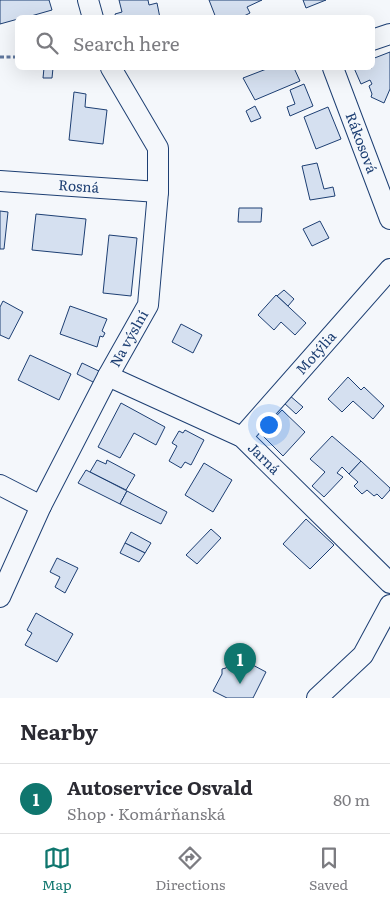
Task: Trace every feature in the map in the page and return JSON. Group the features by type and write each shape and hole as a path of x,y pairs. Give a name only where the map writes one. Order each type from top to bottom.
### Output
{"street":[{"path":"88,0 92,15"},
{"path":"375,39 390,34"},
{"name":"Na výslní","path":"0,597 41,506 108,376 148,305 158,192 158,148 111,70"},
{"name":"Rákosová","path":"334,70 390,219"},
{"name":"Rosná","path":"0,181 158,192"},
{"name":"Motýlia","path":"242,437 390,269"},
{"name":"Jarná","path":"108,376 242,437 390,583"},
{"path":"0,485 41,506"},
{"path":"318,698 362,655 390,605"}],"path":[{"path":"0,58 15,57"}],"building":[{"path":"0,0 49,0 52,10 34,15 15,15 15,20 0,24"},
{"path":"119,0 148,0 149,5 157,3 159,15 115,15 122,12"},
{"path":"209,0 262,0 247,7 250,13 246,15 215,15"},
{"path":"303,0 326,0 306,8"},
{"path":"390,52 390,89 384,103 371,97 372,94 369,86 372,84 370,80 361,84 355,70 375,70 375,58"},
{"path":"44,70 53,70 52,78 43,78"},
{"path":"264,70 295,70 300,81 255,100 243,78"},
{"path":"304,84 313,106 290,116 287,107 295,104 290,90"},
{"path":"74,92 86,94 85,107 107,110 103,144 69,140"},
{"path":"255,106 261,118 251,122 246,111"},
{"path":"328,107 341,139 316,149 304,117"},
{"path":"317,163 324,189 333,187 335,196 310,200 302,166"},
{"path":"239,208 262,208 261,222 238,222"},
{"path":"0,211 8,212 4,249 0,249"},
{"path":"36,214 86,219 82,255 32,250"},
{"path":"320,221 329,238 312,246 303,229"},
{"path":"109,235 137,238 131,296 103,293"},
{"path":"284,290 294,299 288,306 277,296"},
{"path":"276,295 306,323 295,335 281,322 274,330 258,315"},
{"path":"3,301 23,312 9,339 0,335 0,307"},
{"path":"70,306 107,319 102,331 105,333 103,337 100,336 97,347 60,334"},
{"path":"181,324 202,335 193,353 172,342"},
{"path":"30,355 71,374 59,400 18,380"},
{"path":"82,363 101,372 95,383 77,374"},
{"path":"348,377 361,390 364,387 384,406 373,419 353,401 342,412 328,399"},
{"path":"289,395 303,407 296,414 283,402"},
{"path":"121,403 165,427 156,445 134,433 120,458 98,447"},
{"path":"282,410 305,432 283,456 260,433"},
{"path":"185,430 204,440 191,465 185,462 181,468 169,461 177,446 172,443 179,431 183,433"},
{"path":"332,436 361,461 349,474 342,467 337,473 343,477 324,497 312,486 325,472 310,459"},
{"path":"97,460 106,464 107,460 135,475 126,490 90,472"},
{"path":"361,461 390,488 382,499 377,494 374,496 367,490 362,494 354,486 358,482 349,474"},
{"path":"204,463 232,480 213,512 185,495"},
{"path":"86,470 127,491 120,504 78,483"},
{"path":"127,491 167,512 161,524 120,504"},
{"path":"306,519 334,545 310,569 283,544"},
{"path":"211,529 221,538 197,564 186,555"},
{"path":"131,532 151,543 145,553 125,543"},
{"path":"125,543 145,553 139,562 120,553"},
{"path":"57,558 78,568 65,593 55,587 60,577 50,572"},
{"path":"36,613 73,634 57,662 25,645 32,633 27,630"},
{"path":"232,654 266,672 253,698 227,698 213,691 222,674 222,669 226,668"}],"place":[{"name":"Autoservice Osvald","path":"240,684"}]}
